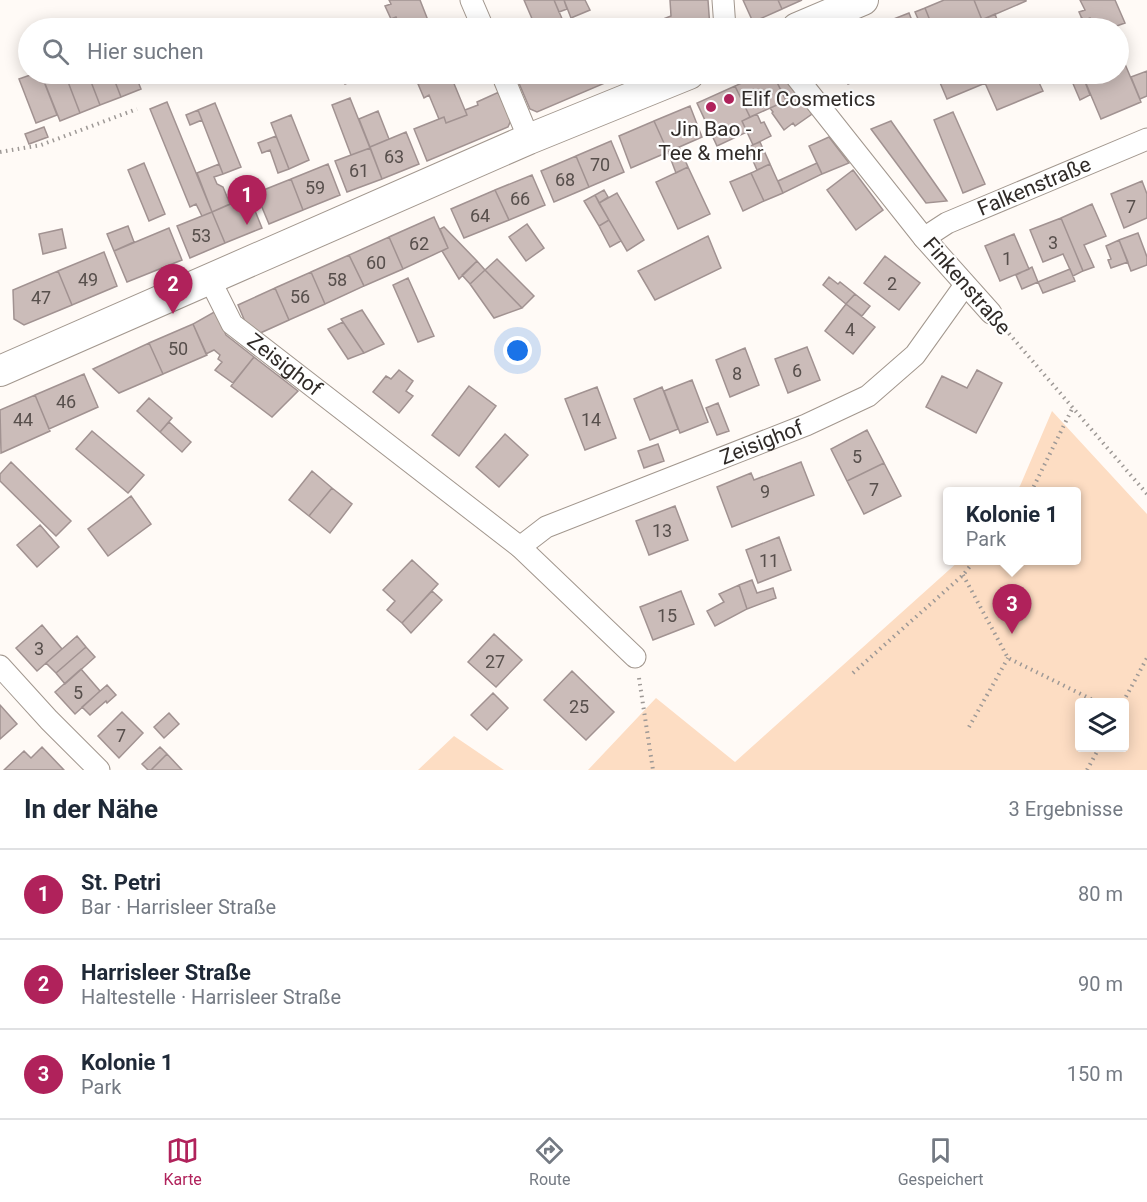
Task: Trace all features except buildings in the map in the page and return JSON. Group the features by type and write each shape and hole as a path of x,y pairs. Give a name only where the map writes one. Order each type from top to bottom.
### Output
{"main road":[{"path":"821,18 863,0"},
{"path":"0,371 529,139 664,84"}],"street":[{"path":"471,0 479,18"},
{"path":"723,0 724,18"},
{"path":"506,84 529,139"},
{"name":"Finkenstraße","path":"802,84 924,238 991,313"},
{"name":"Falkenstraße","path":"924,238 946,223 1147,139"},
{"name":"Zeisighof","path":"209,279 232,324 520,547 635,657"},
{"name":"Zeisighof","path":"520,547 546,527 806,425 868,396 915,355 965,285"},
{"path":"0,666 99,770"}],"path":[{"path":"0,152 41,145 137,109"},
{"name":"Finkenstraße","path":"991,313 1147,494"},
{"path":"1033,487 1072,407"},
{"path":"853,673 972,565"},
{"path":"963,575 1008,658 1089,698"},
{"path":"635,657 653,770"},
{"path":"969,727 1008,658"},
{"path":"1125,698 1147,658"},
{"path":"1087,770 1096,752"}],"shaded area":[{"path":"1052,411 1147,514 1147,770 588,770 656,698 735,762 955,565 1081,565 1081,487 1019,487"},
{"path":"454,736 504,770 418,770"}],"place":[{"name":"Elif Cosmetics","path":"729,99"},
{"name":"Jin Bao - Tee & mehr","path":"711,107"},
{"name":"St. Petri","path":"247,225"},
{"name":"Harrisleer Straße","path":"173,314"},
{"name":"Kolonie 1","path":"1012,634"}]}
